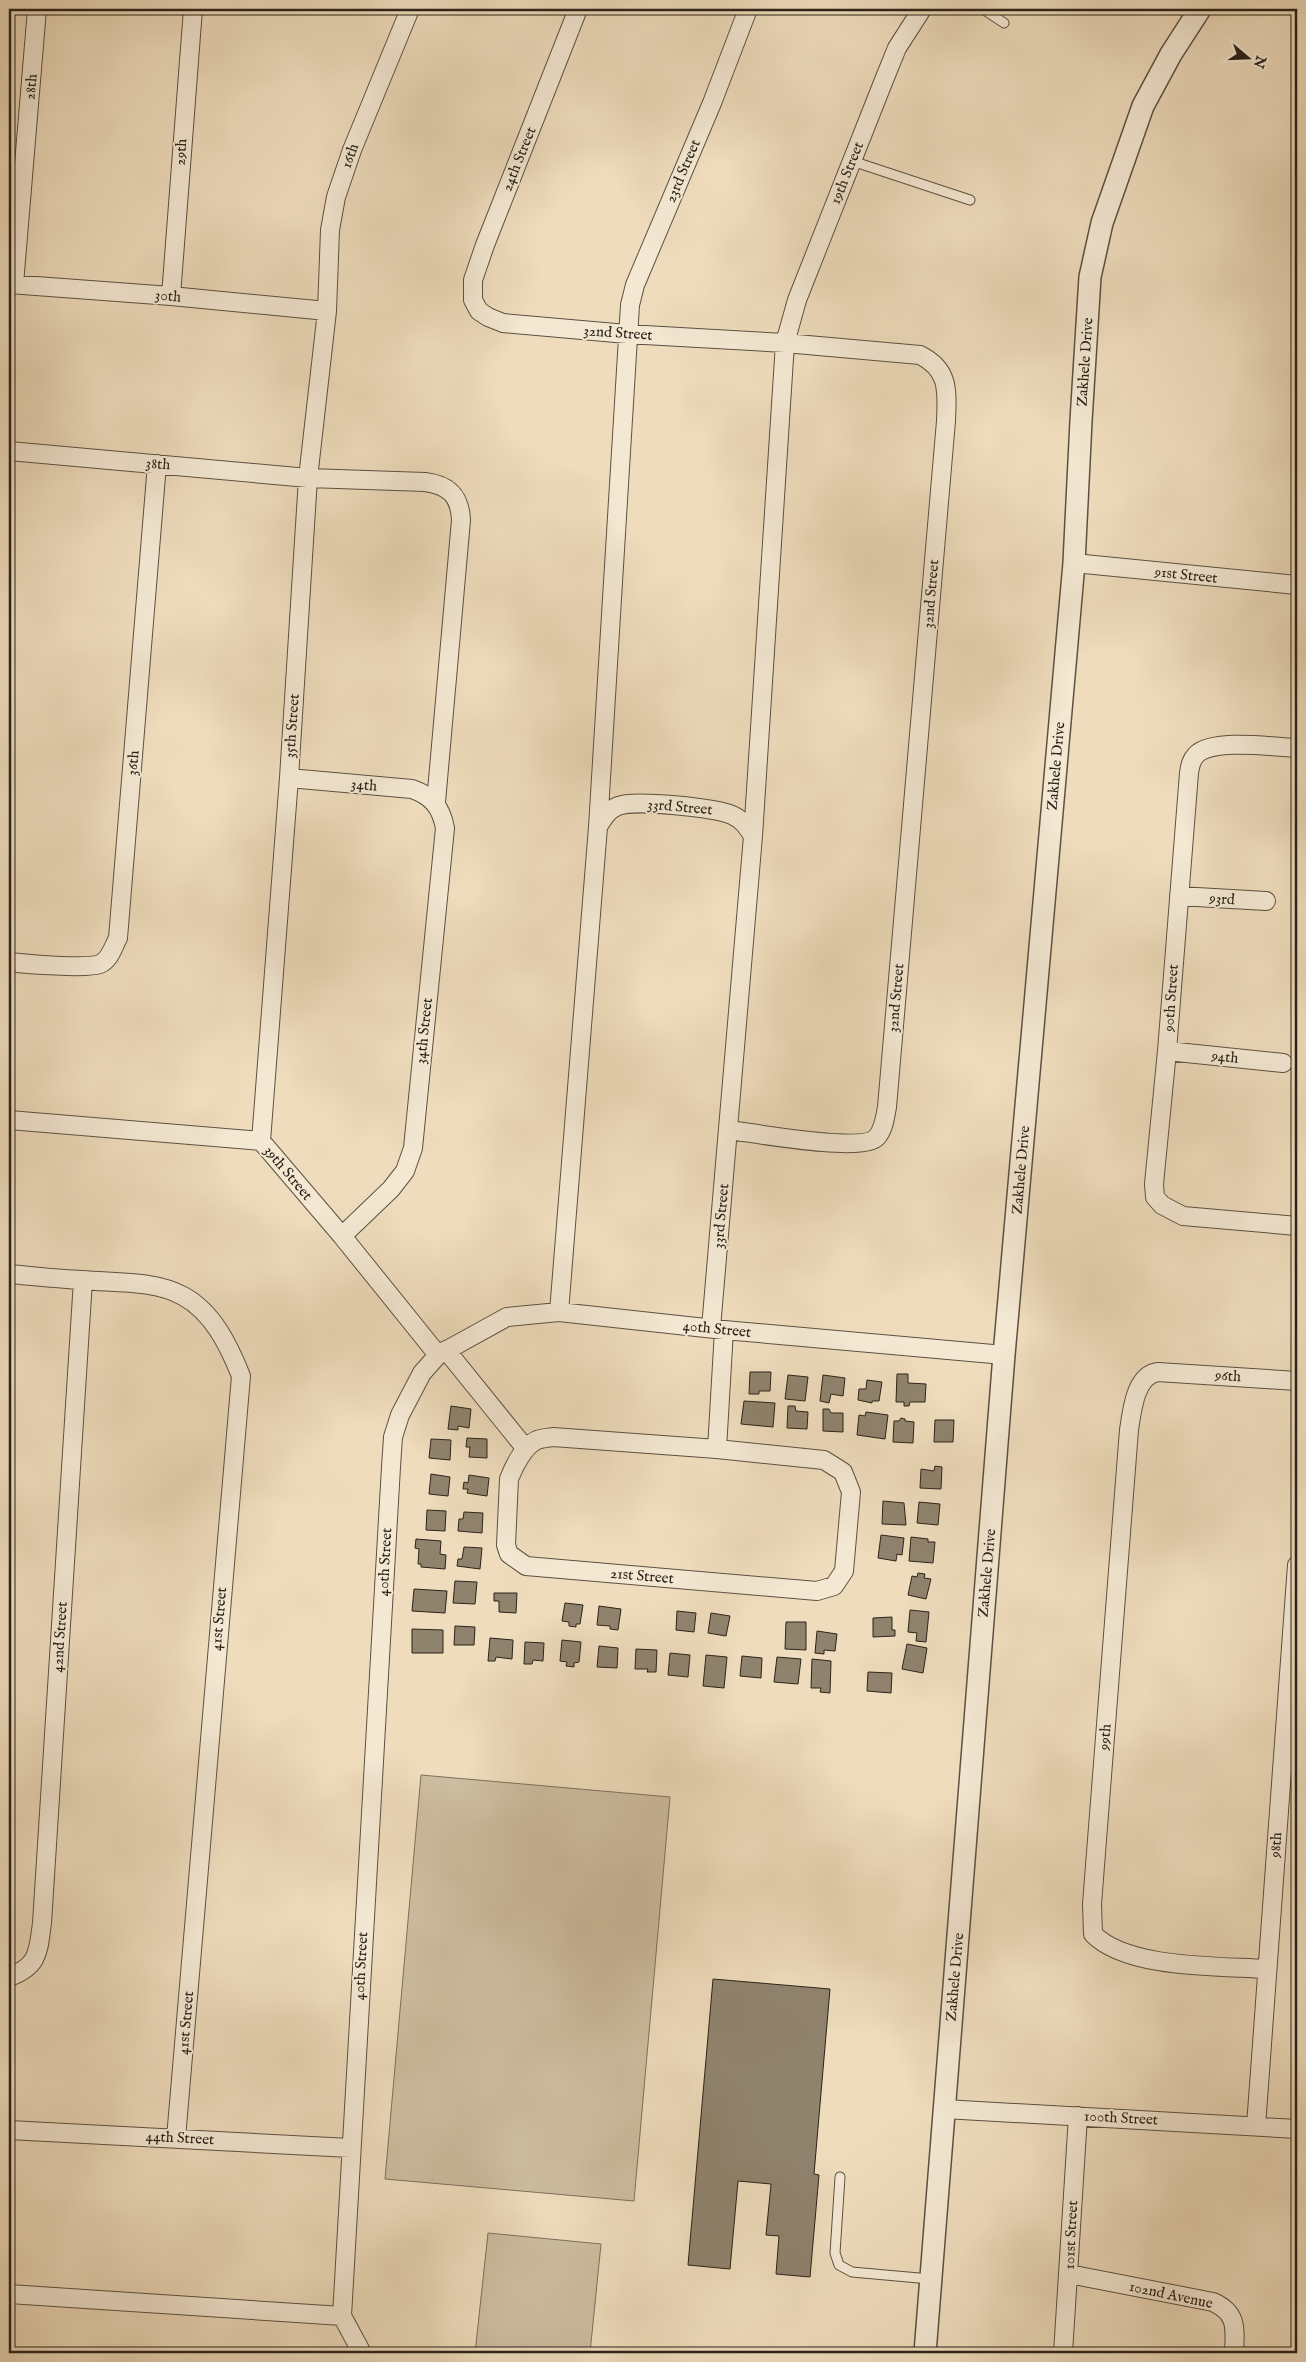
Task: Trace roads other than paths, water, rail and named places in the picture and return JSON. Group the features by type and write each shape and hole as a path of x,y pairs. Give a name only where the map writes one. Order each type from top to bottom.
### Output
{"street":[{"name":"28th","path":"12,284 37,9"},
{"name":"29th","path":"171,296 193,9"},
{"name":"16th","path":"326,311 330,230 336,197 352,150 410,9"},
{"name":"24th Street","path":"479,310 473,300 473,280 578,9"},
{"name":"23rd Street","path":"598,827 627,334 635,285 712,103 748,9"},
{"name":"19th Street","path":"754,836 785,343 797,300 897,48 922,9"},
{"name":"Zakhele Drive","path":"924,2353 1004,1354 1074,563 1090,277 1102,223 1143,106 1171,54 1200,9"},
{"name":"30th","path":"12,284 171,296 326,311"},
{"name":"32nd Street","path":"479,310 488,317 503,323 627,334 785,343 920,355 934,362 942,374 947,391 946,421 887,1107 883,1126 877,1138 865,1143 845,1144 729,1130"},
{"name":"35th Street","path":"261,1141 289,778 308,478 326,311"},
{"name":"38th","path":"9,451 308,478 437,483 447,488 457,498 461,520 436,802"},
{"name":"36th","path":"9,962 40,965 99,964 108,958 118,938 157,464"},
{"name":"91st Street","path":"1074,563 1297,585"},
{"name":"90th Street","path":"1297,748 1226,745 1213,747 1197,753 1191,761 1188,773 1167,1051 1154,1184 1156,1197 1162,1205 1183,1216 1297,1226"},
{"name":"34th","path":"289,778 412,789 424,793 436,802"},
{"name":"34th Street","path":"342,1236 391,1190 405,1171 413,1148 445,828 442,814 436,802"},
{"name":"33rd Street","path":"598,827 606,813 619,805 634,803 720,811 744,822 754,836 729,1130 717,1329 717,1449"},
{"path":"559,1312 598,827"},
{"name":"93rd","path":"1178,896 1266,902"},
{"name":"94th","path":"1167,1051 1283,1063"},
{"name":"39th Street","path":"9,1120 261,1141 526,1449"},
{"name":"41st Street","path":"9,1274 150,1286 183,1296 204,1313 229,1345 241,1376 176,2138"},
{"name":"42nd Street","path":"9,1977 26,1971 38,1952 41,1932 83,1280"},
{"name":"40th Street","path":"342,2316 350,2148 393,1437 408,1396 422,1374 442,1353 508,1317 559,1312 717,1329 1004,1354"},
{"name":"96th","path":"1158,1372 1297,1381"},
{"name":"99th","path":"1158,1372 1152,1373 1144,1379 1139,1388 1130,1430 1092,1904 1093,1934 1110,1948 1139,1958 1190,1964 1266,1969"},
{"name":"21st Street","path":"553,1438 717,1449 824,1460 843,1472 851,1492 850,1505 844,1570 834,1586 817,1591 526,1566 509,1554 505,1534 509,1479 526,1449 537,1440 553,1438"},
{"name":"98th","path":"1256,2126 1297,1565"},
{"name":"100th Street","path":"944,2109 1297,2129"},
{"name":"101st Street","path":"1062,2353 1069,2274 1078,2116"},
{"name":"44th Street","path":"9,2130 350,2148"},
{"name":"102nd Avenue","path":"1069,2274 1213,2302 1224,2307 1236,2327 1234,2353"},
{"path":"9,2294 342,2316 362,2353"}],"lane":[{"path":"983,9 1004,23"},
{"path":"852,161 970,200"},
{"path":"840,2177 835,2253 839,2265 852,2272 930,2279"}]}
